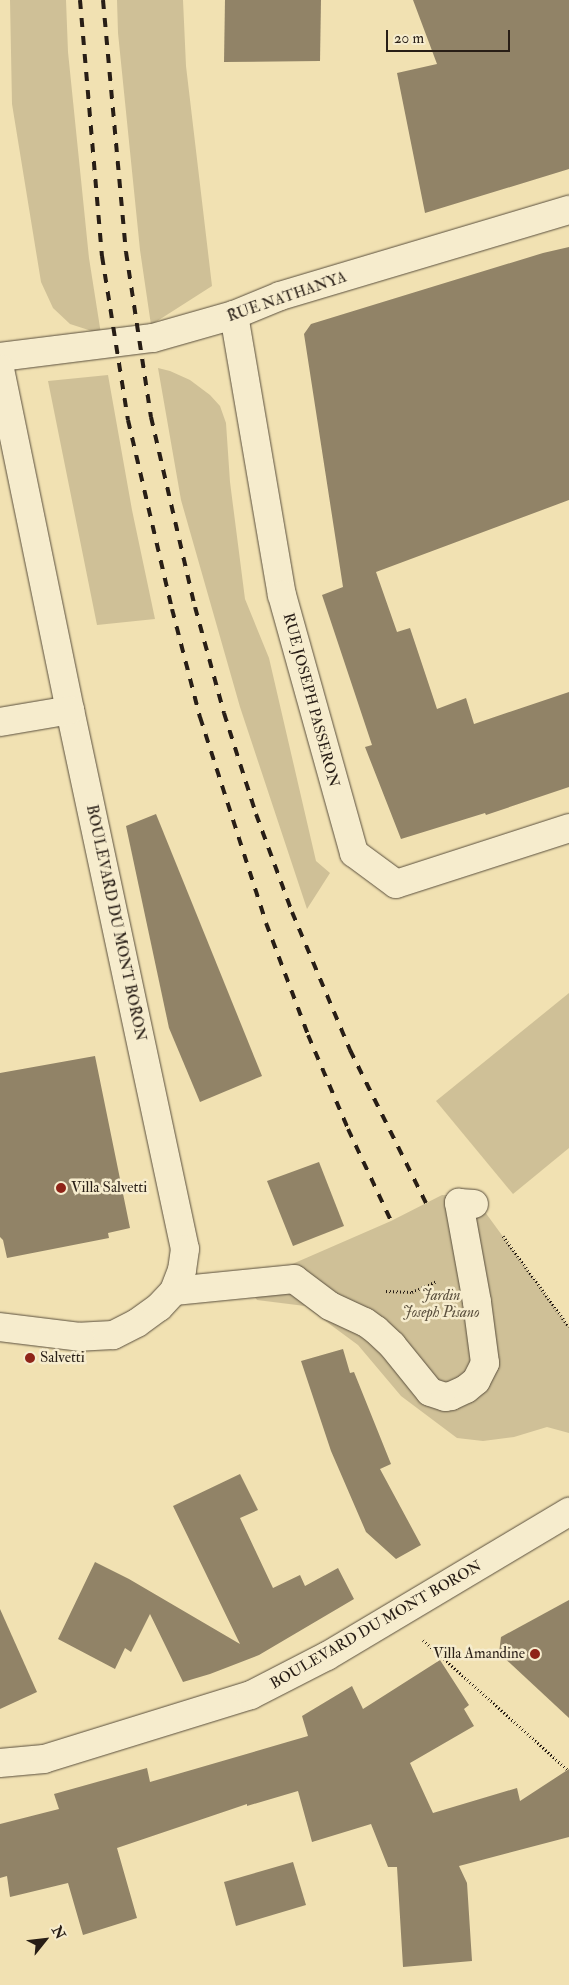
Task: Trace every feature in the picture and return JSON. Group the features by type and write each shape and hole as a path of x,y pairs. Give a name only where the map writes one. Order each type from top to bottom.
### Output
{"street":[{"name":"RUE NATHANYA","path":"0,357 153,338 234,315 280,296 569,210"},
{"name":"RUE JOSEPH PASSERON","path":"234,315 282,595 354,853 396,884 569,828"},
{"name":"BOULEVARD DU MONT BORON","path":"0,369 70,710 186,1249 182,1270 174,1290 159,1307 137,1323 112,1335 80,1336 0,1327"},
{"path":"0,722 70,710"},
{"path":"174,1290 294,1279 330,1306 365,1322 376,1330 392,1345 430,1392 445,1397 459,1393 476,1381 485,1363 477,1302 459,1203 474,1204"},
{"name":"BOULEVARD DU MONT BORON","path":"0,1762 44,1759 251,1695 290,1677 569,1512"}],"path":[{"path":"474,1204 485,1212 569,1328"},
{"path":"384,1291 412,1292 435,1283 467,1252"},
{"path":"395,1615 569,1771"}],"green space":[{"path":"10,0 66,0 68,52 89,258 101,334 70,324 53,308 41,282 12,104"},
{"path":"117,0 183,0 186,66 212,286 151,325 140,250 118,33"},
{"path":"158,368 190,380 210,395 220,406 226,423 230,482 245,599 269,658 316,861 330,873 307,909 240,707 181,500"},
{"path":"108,375 132,510 155,619 97,625 48,381"},
{"path":"569,993 569,1148 513,1194 436,1101"},
{"name":"Jardin Joseph Pisano","path":"442,1195 463,1196 485,1212 569,1327 569,1433 547,1427 514,1437 483,1441 457,1438 401,1396 358,1345 305,1306 257,1300 245,1283 249,1275 290,1265 391,1221"}],"building":[{"path":"225,0 321,0 320,61 224,62"},
{"path":"413,0 569,0 569,169 425,213 397,73 437,64"},
{"path":"569,247 569,500 376,572 397,632 410,628 437,709 466,698 474,724 569,692 569,787 486,815 485,813 401,839 365,747 372,745 322,595 343,587 304,334 311,324 543,253"},
{"path":"156,814 262,1076 200,1102 169,1028 126,826"},
{"name":"Villa Salvetti","path":"95,1056 130,1228 108,1233 109,1238 7,1258 3,1240 0,1237 0,1073"},
{"path":"319,1162 344,1226 293,1246 267,1181"},
{"path":"343,1349 350,1373 354,1372 391,1464 380,1469 421,1545 396,1559 366,1532 331,1451 301,1361"},
{"path":"240,1474 258,1510 240,1518 273,1588 300,1575 305,1586 338,1568 354,1599 259,1655 210,1674 183,1682 150,1614 131,1652 125,1648 115,1669 58,1639 95,1562 129,1579 240,1644 173,1506"},
{"name":"Villa Amandine","path":"569,1600 569,1718 499,1653 501,1637"},
{"path":"0,1609 37,1692 0,1709"},
{"path":"440,1660 469,1705 464,1709 474,1726 410,1763 433,1813 517,1788 520,1801 569,1769 569,1837 459,1866 467,1883 472,1961 403,1967 397,1867 388,1867 371,1824 312,1842 298,1791 247,1806 247,1804 117,1848 137,1918 83,1935 68,1883 10,1897 7,1876 0,1878 0,1824 59,1809 54,1794 147,1768 150,1782 308,1736 302,1716 352,1686 363,1709"},
{"path":"293,1862 306,1905 236,1926 224,1882"}],"railway":[{"path":"80,0 102,256 128,420 172,609 200,717 266,923 308,1035 348,1129 391,1221"},
{"path":"103,0 126,252 151,417 195,607 224,713 256,814 292,912 350,1050 426,1203"}],"place":[{"name":"Villa Salvetti","path":"61,1188"},
{"name":"Salvetti","path":"30,1358"},
{"name":"Villa Amandine","path":"535,1654"}]}
